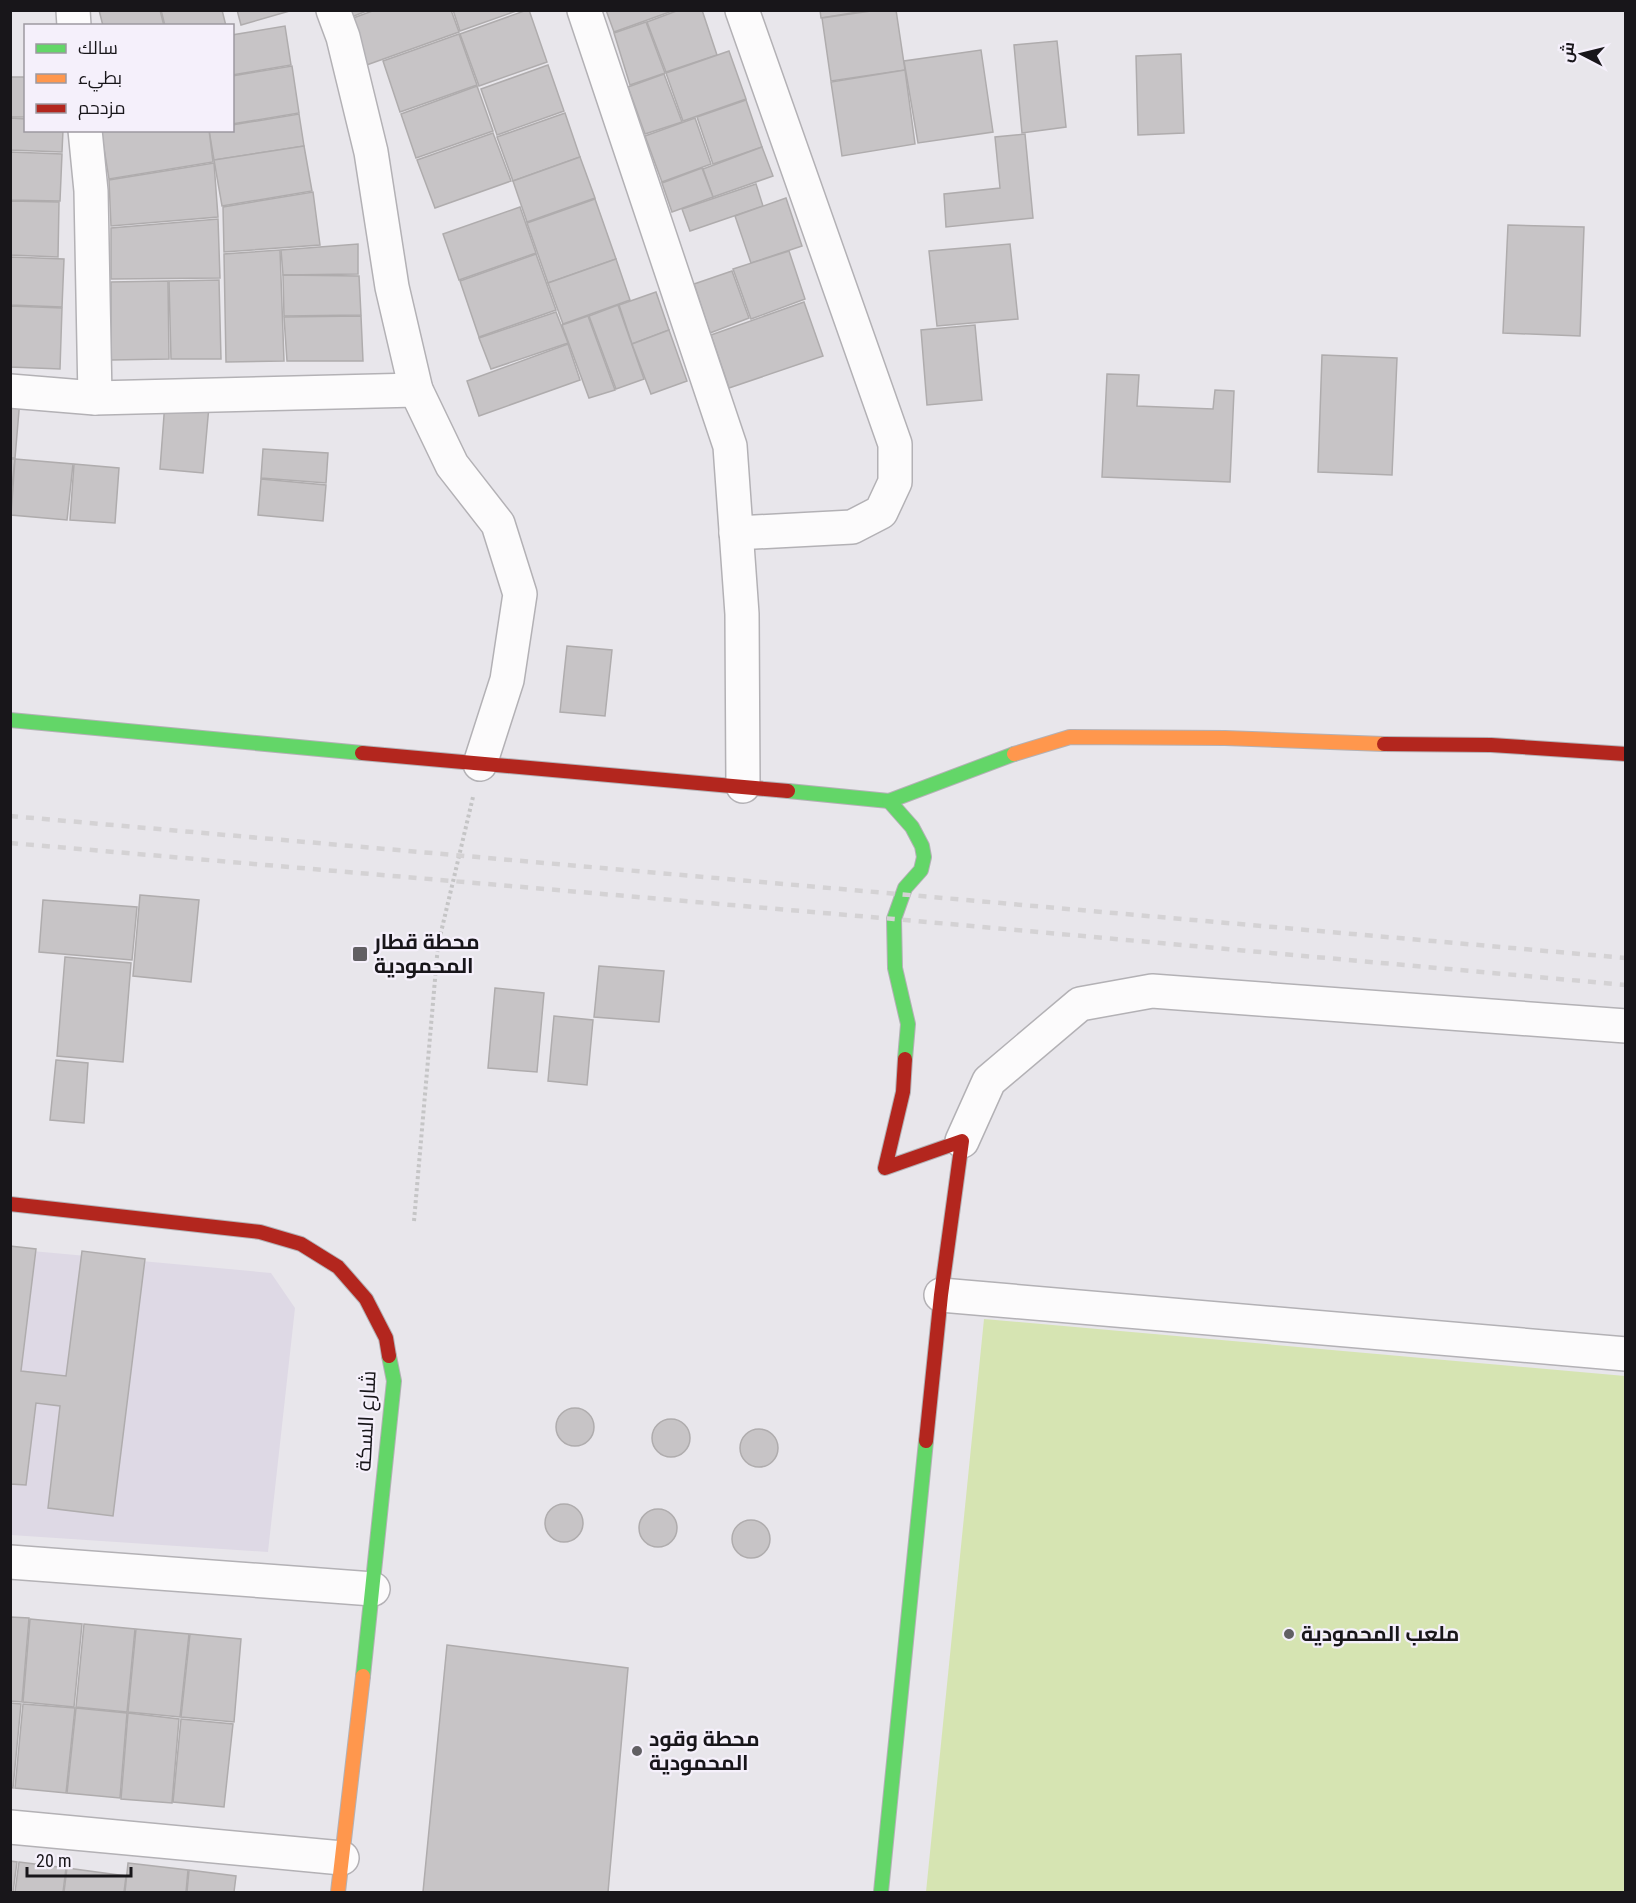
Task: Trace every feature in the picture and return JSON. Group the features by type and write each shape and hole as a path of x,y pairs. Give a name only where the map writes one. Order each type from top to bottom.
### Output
{"street":[{"path":"333,10 343,37 370,152 392,287 416,390 452,465 498,524 520,594 507,680 480,764"},
{"path":"584,10 730,446 742,614 742,786"},
{"path":"736,532 852,527 881,512 895,482 895,444 742,10"},
{"path":"85,132 91,191 95,398"},
{"path":"10,391 95,398 416,390"},
{"path":"10,720 890,801 1021,752 1070,738 1225,738 1340,743 1491,745 1626,754"},
{"path":"890,801 912,826 922,846 924,856 921,870 905,888 894,919 895,968 908,1024 903,1092 885,1168 962,1141"},
{"path":"880,1893 941,1295 962,1141 989,1081 1080,1004 1152,991 1626,1026"},
{"name":"شارع السكة","path":"10,1203 260,1232 302,1244 338,1267 366,1299 386,1338 394,1381 338,1893"},
{"path":"941,1295 1626,1354"},
{"path":"10,1562 373,1589"},
{"path":"10,1827 342,1858"}],"path":[{"path":"414,1221 438,945 480,764"}],"shaded area":[{"path":"10,1249 271,1273 295,1308 268,1552 11,1535"}],"green space":[{"name":"ملعب المحمودية","path":"984,1319 1625,1376 1625,1892 926,1892"}],"building":[{"path":"99,10 160,10 164,24 102,24"},
{"path":"161,10 222,10 226,24 164,24"},
{"path":"237,10 293,10 241,25"},
{"path":"341,10 369,10 344,20"},
{"path":"375,10 451,10 459,32 361,67 345,21"},
{"path":"453,10 519,10 460,31"},
{"path":"529,10 547,62 479,86 460,34"},
{"path":"606,10 675,10 614,32"},
{"path":"679,10 702,10 717,55 666,72 647,22"},
{"path":"820,10 870,10 821,18"},
{"path":"878,10 896,10 905,70 831,81 822,18"},
{"path":"646,22 665,73 630,85 614,33"},
{"path":"285,26 291,65 234,75 234,35"},
{"path":"459,34 477,85 400,112 383,61"},
{"path":"1057,41 1066,127 1022,133 1014,45"},
{"path":"981,50 993,132 918,143 904,61"},
{"path":"729,51 746,99 683,121 666,73"},
{"path":"1181,54 1184,133 1138,135 1136,56"},
{"path":"548,65 564,111 497,135 481,89"},
{"path":"292,66 299,113 234,124 234,76"},
{"path":"905,70 915,144 842,156 831,82"},
{"path":"664,74 682,122 645,134 628,87"},
{"path":"10,77 24,77 24,117 10,117"},
{"path":"477,86 493,131 416,158 401,114"},
{"path":"746,100 762,147 713,164 697,117"},
{"path":"565,113 580,157 513,181 497,137"},
{"path":"299,114 304,146 214,160 209,132 234,132 234,125"},
{"path":"10,118 24,119 24,132 63,132 62,152 10,150"},
{"path":"695,118 711,164 662,182 645,136"},
{"path":"101,132 209,132 213,162 109,179"},
{"path":"493,133 511,181 435,208 417,160"},
{"path":"1025,134 1033,218 946,227 944,194 1000,188 995,137"},
{"path":"304,146 312,191 222,206 214,160"},
{"path":"762,147 773,176 713,197 703,169"},
{"path":"10,152 62,154 60,201 10,200"},
{"path":"580,157 595,198 527,222 513,181"},
{"path":"214,163 218,217 111,226 109,180"},
{"path":"702,168 713,197 672,212 662,183"},
{"path":"756,184 763,206 690,231 682,209"},
{"path":"313,192 320,245 224,252 223,207"},
{"path":"786,198 802,246 751,263 735,216"},
{"path":"595,199 616,259 548,283 527,223"},
{"path":"10,201 59,202 58,257 10,255"},
{"path":"520,207 536,253 459,280 443,234"},
{"path":"218,219 220,278 111,279 111,228"},
{"path":"1508,225 1584,227 1580,336 1503,333"},
{"path":"358,244 358,274 283,275 281,250"},
{"path":"1010,244 1018,319 937,326 929,251"},
{"path":"280,250 284,361 226,362 224,254"},
{"path":"789,251 805,299 751,319 733,269"},
{"path":"536,254 556,310 479,337 460,281"},
{"path":"10,257 64,259 62,307 10,305"},
{"path":"616,259 630,300 563,324 548,283"},
{"path":"732,271 749,318 710,333 694,284"},
{"path":"283,275 359,276 361,315 284,316"},
{"path":"219,280 221,359 171,359 169,281"},
{"path":"168,281 169,359 111,360 111,282"},
{"path":"656,292 669,330 632,344 619,305"},
{"path":"804,302 823,356 729,388 711,335"},
{"path":"618,305 644,379 616,389 589,316"},
{"path":"10,306 62,308 60,369 10,367"},
{"path":"556,312 568,343 491,369 479,338"},
{"path":"361,316 363,361 287,361 284,317"},
{"path":"588,316 615,390 589,398 562,325"},
{"path":"975,325 982,400 927,405 921,330"},
{"path":"669,330 687,381 651,394 632,344"},
{"path":"568,344 580,380 479,416 467,381"},
{"path":"1322,355 1397,358 1392,475 1318,472"},
{"path":"1107,374 1139,375 1137,406 1213,409 1215,390 1234,391 1230,482 1102,477"},
{"path":"10,398 20,399 15,458 10,458"},
{"path":"165,402 209,406 203,473 160,469"},
{"path":"263,449 328,453 326,483 261,478"},
{"path":"10,459 15,459 10,505"},
{"path":"15,459 73,464 67,520 11,515"},
{"path":"74,464 119,468 115,523 70,520"},
{"path":"261,479 326,485 323,521 258,515"},
{"path":"567,646 612,650 605,716 560,712"},
{"path":"140,895 199,900 191,982 133,976"},
{"path":"43,900 137,907 132,960 39,952"},
{"path":"65,957 131,963 123,1062 57,1056"},
{"path":"599,966 664,971 659,1022 594,1017"},
{"path":"495,988 544,993 537,1072 488,1068"},
{"path":"554,1016 593,1020 587,1085 548,1081"},
{"path":"56,1060 88,1063 84,1123 50,1120"},
{"path":"10,1246 36,1249 21,1371 66,1376 82,1251 145,1259 113,1516 48,1508 60,1406 36,1403 26,1485 10,1484"},
{"path":"575,1408 588,1414 594,1427 588,1440 575,1446 562,1440 556,1427 562,1414"},
{"path":"671,1419 684,1425 690,1438 684,1451 671,1457 658,1451 652,1438 658,1425"},
{"path":"759,1429 772,1435 778,1448 772,1461 759,1467 746,1461 740,1448 746,1435"},
{"path":"564,1504 577,1510 583,1523 577,1536 564,1542 551,1536 545,1523 551,1510"},
{"path":"658,1509 671,1515 677,1528 671,1541 658,1547 645,1541 639,1528 645,1515"},
{"path":"751,1520 764,1526 770,1539 764,1552 751,1558 738,1552 732,1539 738,1526"},
{"path":"10,1617 29,1618 22,1702 10,1701"},
{"path":"30,1619 82,1624 74,1707 23,1702"},
{"path":"84,1624 135,1629 127,1712 76,1707"},
{"path":"136,1629 189,1634 180,1717 128,1712"},
{"path":"190,1634 241,1639 234,1722 181,1717"},
{"path":"447,1645 628,1668 608,1892 423,1892"},
{"path":"10,1703 21,1704 13,1788 10,1787"},
{"path":"23,1704 75,1708 66,1793 15,1788"},
{"path":"76,1708 127,1713 120,1798 67,1793"},
{"path":"128,1713 179,1719 172,1803 121,1799"},
{"path":"181,1719 233,1724 224,1807 173,1802"},
{"path":"10,1861 17,1862 13,1892 10,1892"},
{"path":"19,1862 66,1868 63,1892 15,1892"},
{"path":"128,1863 188,1870 186,1892 125,1892"},
{"path":"67,1868 126,1876 124,1892 64,1892"},
{"path":"189,1870 236,1876 234,1892 187,1892"}],"railway":[{"path":"10,816 1626,958"},
{"path":"10,843 1626,985"}],"traffic: fast":[{"path":"10,720 362,753"},
{"path":"905,1059 908,1024 895,968 894,919 905,888 921,870 924,857 922,846 912,827 889,801 1014,754"},
{"path":"788,791 889,801"},
{"path":"363,1676 394,1381 389,1356"},
{"path":"881,1892 926,1441"}],"traffic: slow":[{"path":"1014,754 1070,737 1225,738 1384,744"},
{"path":"338,1892 363,1676"}],"traffic: jam":[{"path":"1384,744 1491,745 1626,754"},
{"path":"362,753 788,791"},
{"path":"905,1059 903,1092 885,1168 962,1141 941,1295 926,1441"},
{"path":"10,1204 260,1232 301,1244 338,1267 366,1299 386,1338 389,1356"}],"place":[{"name":"محطة قطار المحمودية","path":"360,954"},
{"name":"ملعب المحمودية","path":"1289,1634"},
{"name":"محطة وقود المحمودية","path":"637,1751"}]}
